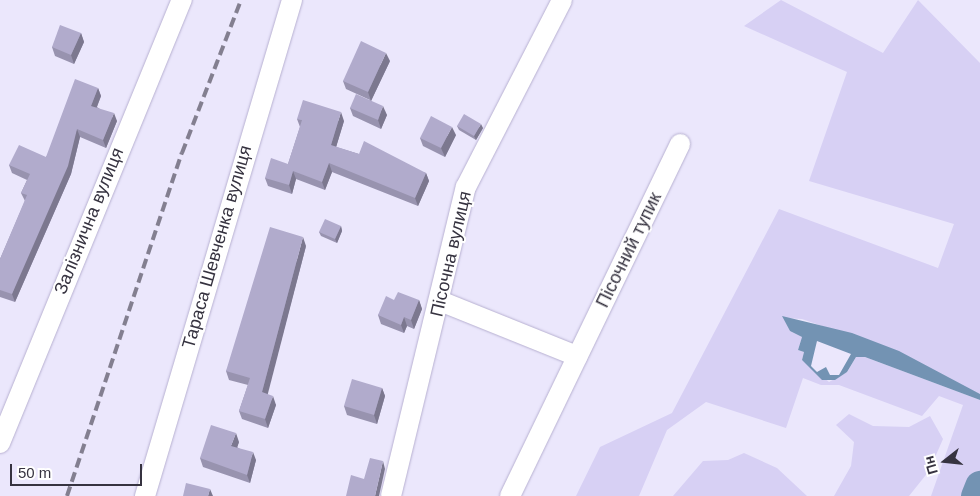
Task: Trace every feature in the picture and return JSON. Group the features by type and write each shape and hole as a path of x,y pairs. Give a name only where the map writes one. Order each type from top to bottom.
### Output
{"street":[{"name":"Залізнична вулиця","path":"0,443 182,0"},
{"name":"Тараса Шевченка вулиця","path":"145,496 292,0"},
{"name":"Пісочна вулиця","path":"391,496 440,301 466,187 562,0"},
{"name":"Пісочний тупик","path":"510,496 680,144"},
{"path":"440,301 578,356"}],"shaded area":[{"path":"781,0 883,53 918,0 980,63 980,394 845,334 802,319 784,318 790,331 802,337 798,350 804,352 802,360 829,382 847,372 856,357 865,357 980,400 980,496 931,496 963,405 939,396 922,416 839,385 821,385 803,378 786,428 706,402 667,430 639,496 576,496 600,447 672,413 779,209 938,268 954,224 809,181 847,72 744,26"},
{"path":"849,414 873,426 909,427 930,416 943,439 929,471 909,496 834,496 851,466 854,442 836,425"},
{"path":"744,453 777,468 807,496 673,496 703,461 728,460"}],"water":[{"path":"782,316 852,333 899,351 980,394 980,400 865,357 856,357 847,372 835,380 822,380 802,360 804,352 798,350 802,337 790,331","holes":["817,341 851,354 839,375 830,375 826,367 817,372 811,366"]}],"building":[{"path":"60,25 81,33 71,55 52,47"},
{"path":"361,41 386,53 368,92 343,81"},
{"path":"75,79 98,88 91,106 114,113 103,140 77,129 68,166 12,294 0,290 0,259 27,195 21,193 30,174 9,165 19,145 46,157"},
{"path":"356,94 383,106 378,120 350,108"},
{"path":"303,100 341,112 331,145 359,154 364,141 426,173 415,198 329,163 322,182 293,171 289,185 265,178 271,158 288,164 302,120 297,119"},
{"path":"464,114 481,124 474,136 457,126"},
{"path":"431,116 452,127 441,148 420,138"},
{"path":"325,219 341,226 335,239 319,232"},
{"path":"270,227 303,237 262,392 273,396 265,419 239,411 250,378 226,371"},
{"path":"398,292 419,300 411,320 404,317 401,325 378,315 386,296 394,300"},
{"path":"352,379 382,388 374,415 344,406"},
{"path":"211,425 236,433 231,446 253,452 247,475 200,458"},
{"path":"370,458 383,461 375,496 346,496 351,475 364,479"},
{"path":"186,483 210,489 208,496 183,496"}],"waterway":[{"path":"976,496 980,486"}],"railway":[{"path":"67,496 182,153 241,0"}]}
